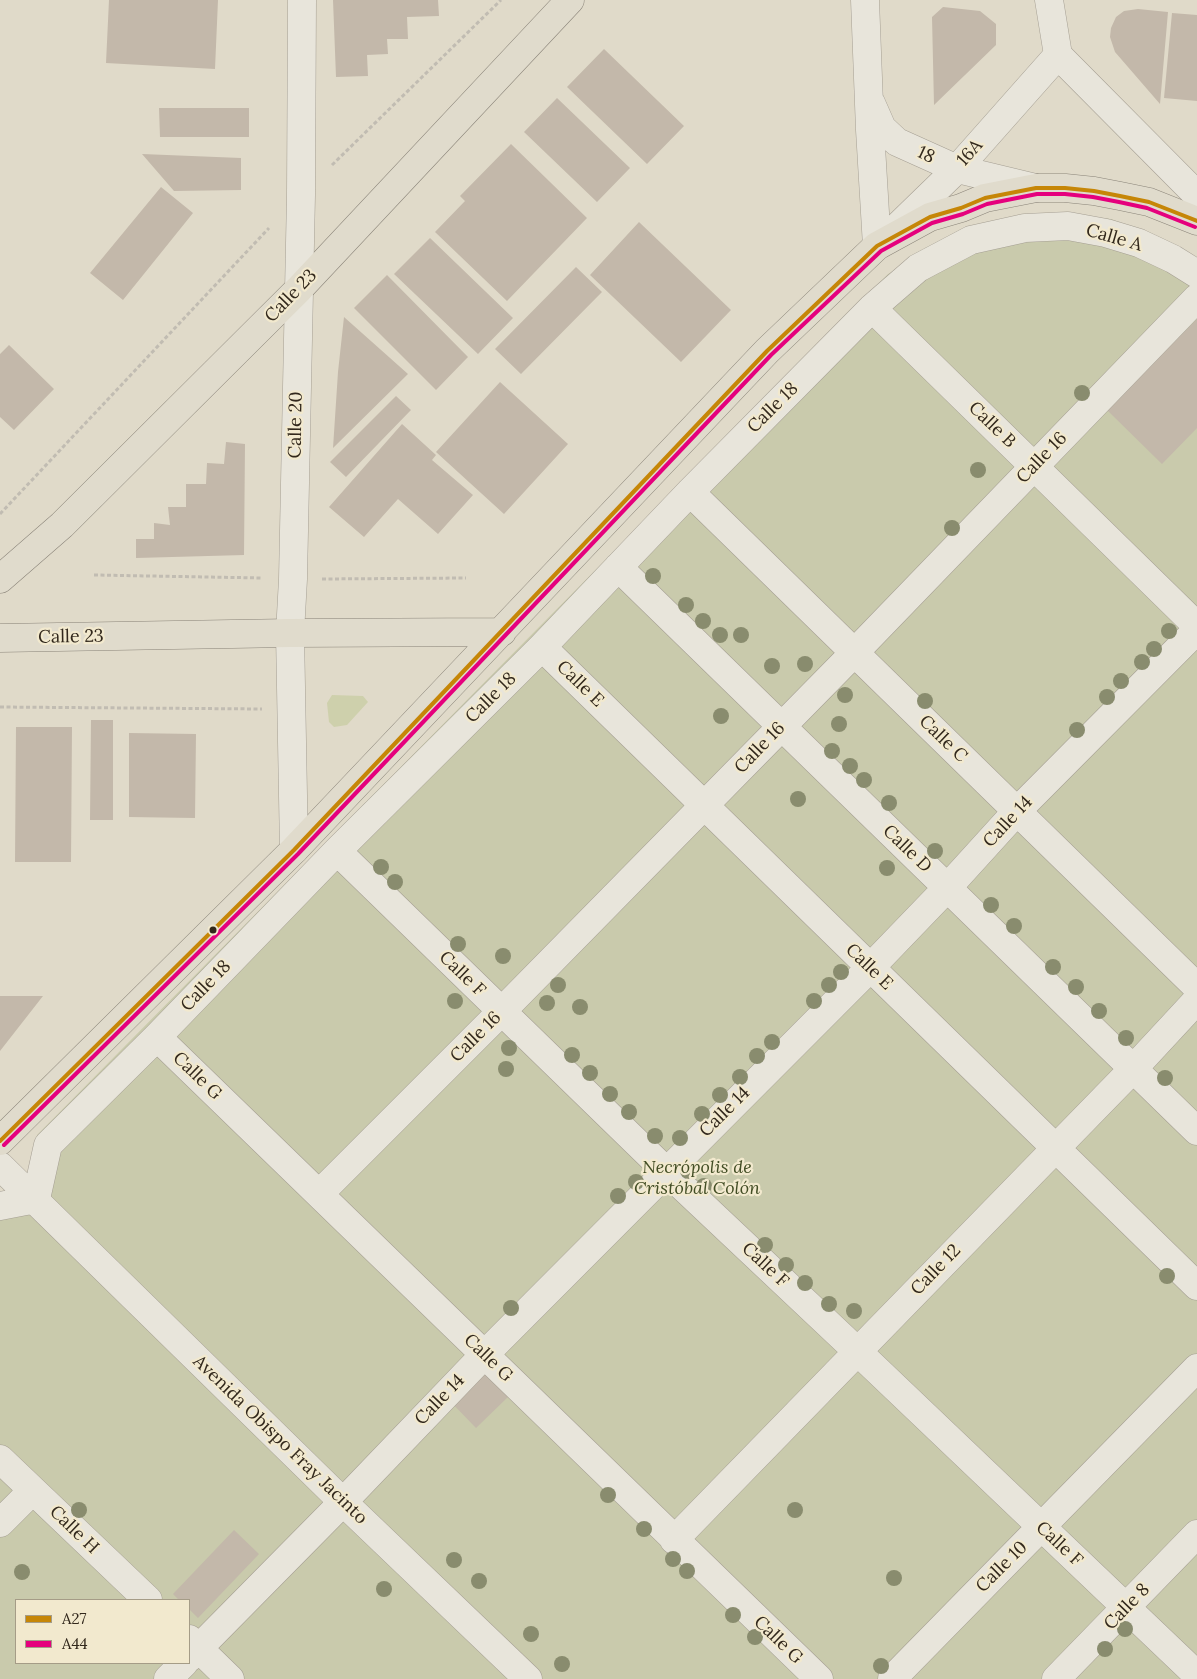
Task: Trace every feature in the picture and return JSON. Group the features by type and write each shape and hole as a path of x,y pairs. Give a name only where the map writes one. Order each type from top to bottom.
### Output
{"main road":[{"name":"Calle 23","path":"0,579 62,524 299,289 570,0"},
{"path":"0,1141 294,850 767,351 877,246 930,217 961,208 985,198 1036,188 1094,191 1149,202 1197,221"},
{"name":"Calle 23","path":"0,638 290,633 502,632"}],"street":[{"name":"Calle 20","path":"294,850 290,633 301,194 302,0"},
{"path":"865,0 868,97 877,246"},
{"path":"1049,0 1058,55 1197,195"},
{"name":"16A","path":"877,246 957,169 1058,55"},
{"name":"18","path":"868,97 882,128 897,142 957,169 1036,188"},
{"name":"Calle A","path":"1025,228 1068,226 1106,233 1173,258 1197,274"},
{"name":"Calle 18","path":"36,1200 48,1145 157,1037 337,851 542,647 690,492 872,308 918,268 971,240 1025,228"},
{"name":"Calle 16","path":"319,1194 854,653 1197,298"},
{"name":"Calle B","path":"872,308 1197,628"},
{"name":"Calle C","path":"690,492 1197,987"},
{"name":"Calle D","path":"618,567 1197,1130"},
{"name":"Calle 14","path":"190,1652 342,1502 484,1355 870,968 948,887 1017,811 1197,628"},
{"name":"Calle E","path":"542,647 1197,1286"},
{"name":"Calle F","path":"337,851 666,1171 1197,1675"},
{"name":"Calle 12","path":"674,1540 1133,1069 1197,1000"},
{"name":"Calle G","path":"157,1037 819,1679"},
{"name":"Avenida Obispo Fray Jacinto","path":"0,1166 342,1502 528,1679"},
{"path":"0,1206 36,1200"},
{"name":"Calle 10","path":"892,1679 1197,1368"},
{"name":"Calle H","path":"0,1459 147,1599"},
{"path":"0,1523 32,1490"},
{"name":"Calle 8","path":"1056,1679 1197,1534"},
{"path":"190,1652 230,1679"},
{"name":"Calle 14","path":"168,1679 180,1664"}],"path":[{"path":"0,514 301,194 501,0"},
{"path":"0,707 292,709"}],"green space":[{"name":"Necrópolis de Cristóbal Colón","path":"1073,214 1111,219 1162,238 1197,261 1197,1679 0,1679 0,1198 31,1178 37,1135 888,274 961,229"},
{"path":"332,695 363,696 368,702 347,725 334,727 329,722 327,703"}],"building":[{"path":"109,0 218,0 215,69 106,63"},
{"path":"333,0 438,0 439,16 407,17 408,39 387,39 388,54 367,55 368,76 336,77"},
{"path":"943,7 980,11 996,24 996,45 934,105 932,17"},
{"path":"1138,9 1168,12 1160,104 1115,52 1110,37 1111,28 1116,17 1124,11"},
{"path":"1172,13 1197,15 1197,101 1164,98"},
{"path":"604,49 684,126 647,164 567,87"},
{"path":"557,98 630,168 597,202 524,132"},
{"path":"159,108 249,108 249,137 160,137"},
{"path":"511,144 587,218 507,301 435,232 465,201 460,196"},
{"path":"142,154 241,158 241,190 174,191"},
{"path":"161,187 193,213 123,300 90,273"},
{"path":"639,222 731,310 681,362 590,275"},
{"path":"430,238 513,318 478,354 394,274"},
{"path":"576,267 602,292 521,374 495,349"},
{"path":"387,275 468,357 436,390 354,308"},
{"path":"344,317 408,374 333,448 338,372"},
{"path":"1197,319 1197,428 1162,464 1107,410"},
{"path":"9,345 54,389 14,430 0,417 0,354"},
{"path":"500,382 568,444 504,514 436,452"},
{"path":"396,396 411,410 346,477 330,462"},
{"path":"402,424 436,455 432,460 473,495 438,534 398,499 364,537 329,507"},
{"path":"226,442 245,444 244,555 136,558 136,539 154,539 154,523 170,525 168,507 186,507 186,484 206,484 207,463 224,464"},
{"path":"91,720 113,720 113,820 90,820"},
{"path":"16,727 72,727 71,862 15,862"},
{"path":"129,733 196,734 195,818 129,817"},
{"path":"0,996 43,996 0,1051"},
{"path":"483,1367 510,1395 476,1428 449,1400"},
{"path":"234,1530 259,1554 198,1618 190,1610 190,1599 178,1599 173,1594"}],"transit line":[{"name":"A27","path":"0,1141 294,850 767,351 877,246 930,217 961,208 985,198 1036,188 1065,188 1120,196 1149,202 1197,221"},
{"name":"A44","path":"4,1145 298,854 771,355 881,251 932,223 963,214 987,204 1037,194 1065,194 1119,202 1147,208 1195,227"}]}
